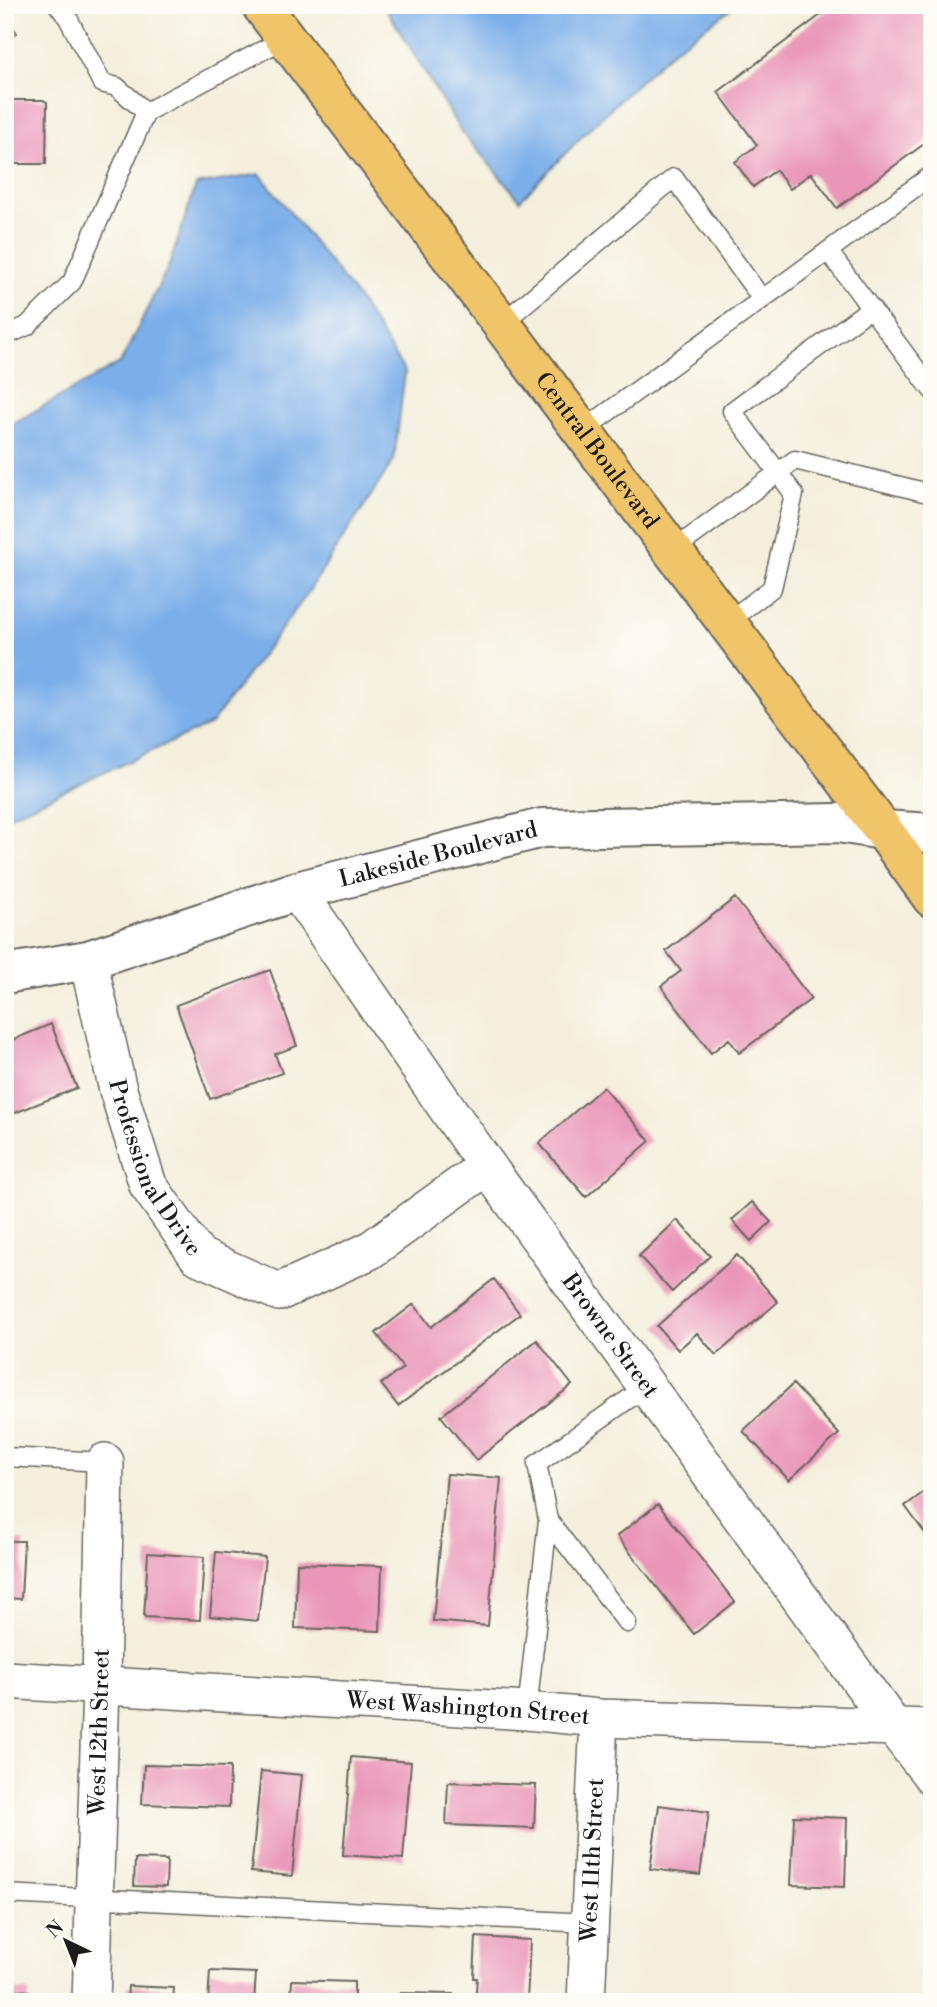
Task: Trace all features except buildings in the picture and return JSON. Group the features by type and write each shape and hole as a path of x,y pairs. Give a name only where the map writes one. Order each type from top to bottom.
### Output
{"main road":[{"name":"Central Boulevard","path":"261,5 932,898"}],"street":[{"name":"Lakeside Boulevard","path":"5,974 88,960 297,891 542,828 838,823 883,830 932,833"},
{"name":"Browne Street","path":"297,891 487,1166 932,1776"},
{"name":"Professional Drive","path":"88,960 118,1090 148,1185 198,1256 279,1292 369,1251 487,1166"},
{"name":"West 12th Street","path":"91,2002 105,1462"},
{"name":"West Washington Street","path":"5,1680 527,1711 599,1718 932,1728"},
{"name":"West 11th Street","path":"586,2002 599,1718"}],"lane":[{"path":"58,5 68,18 102,83 117,88 146,112"},
{"path":"5,336 27,326 72,282 146,112 286,38"},
{"path":"582,431 932,175"},
{"path":"501,324 674,178 762,299"},
{"path":"828,251 932,390"},
{"path":"726,622 772,587 794,494 732,411 871,308"},
{"path":"672,551 795,460 932,495"},
{"path":"527,1711 548,1520 537,1464 646,1386"},
{"path":"5,1457 105,1462"},
{"path":"548,1520 626,1623"},
{"path":"5,1894 589,1923"}],"water":[{"path":"384,5 736,5 673,50 591,127 520,200 460,130"},
{"path":"260,174 358,298 405,372 394,460 305,597 211,724 5,818 5,428 121,362 170,263 196,185"}]}
